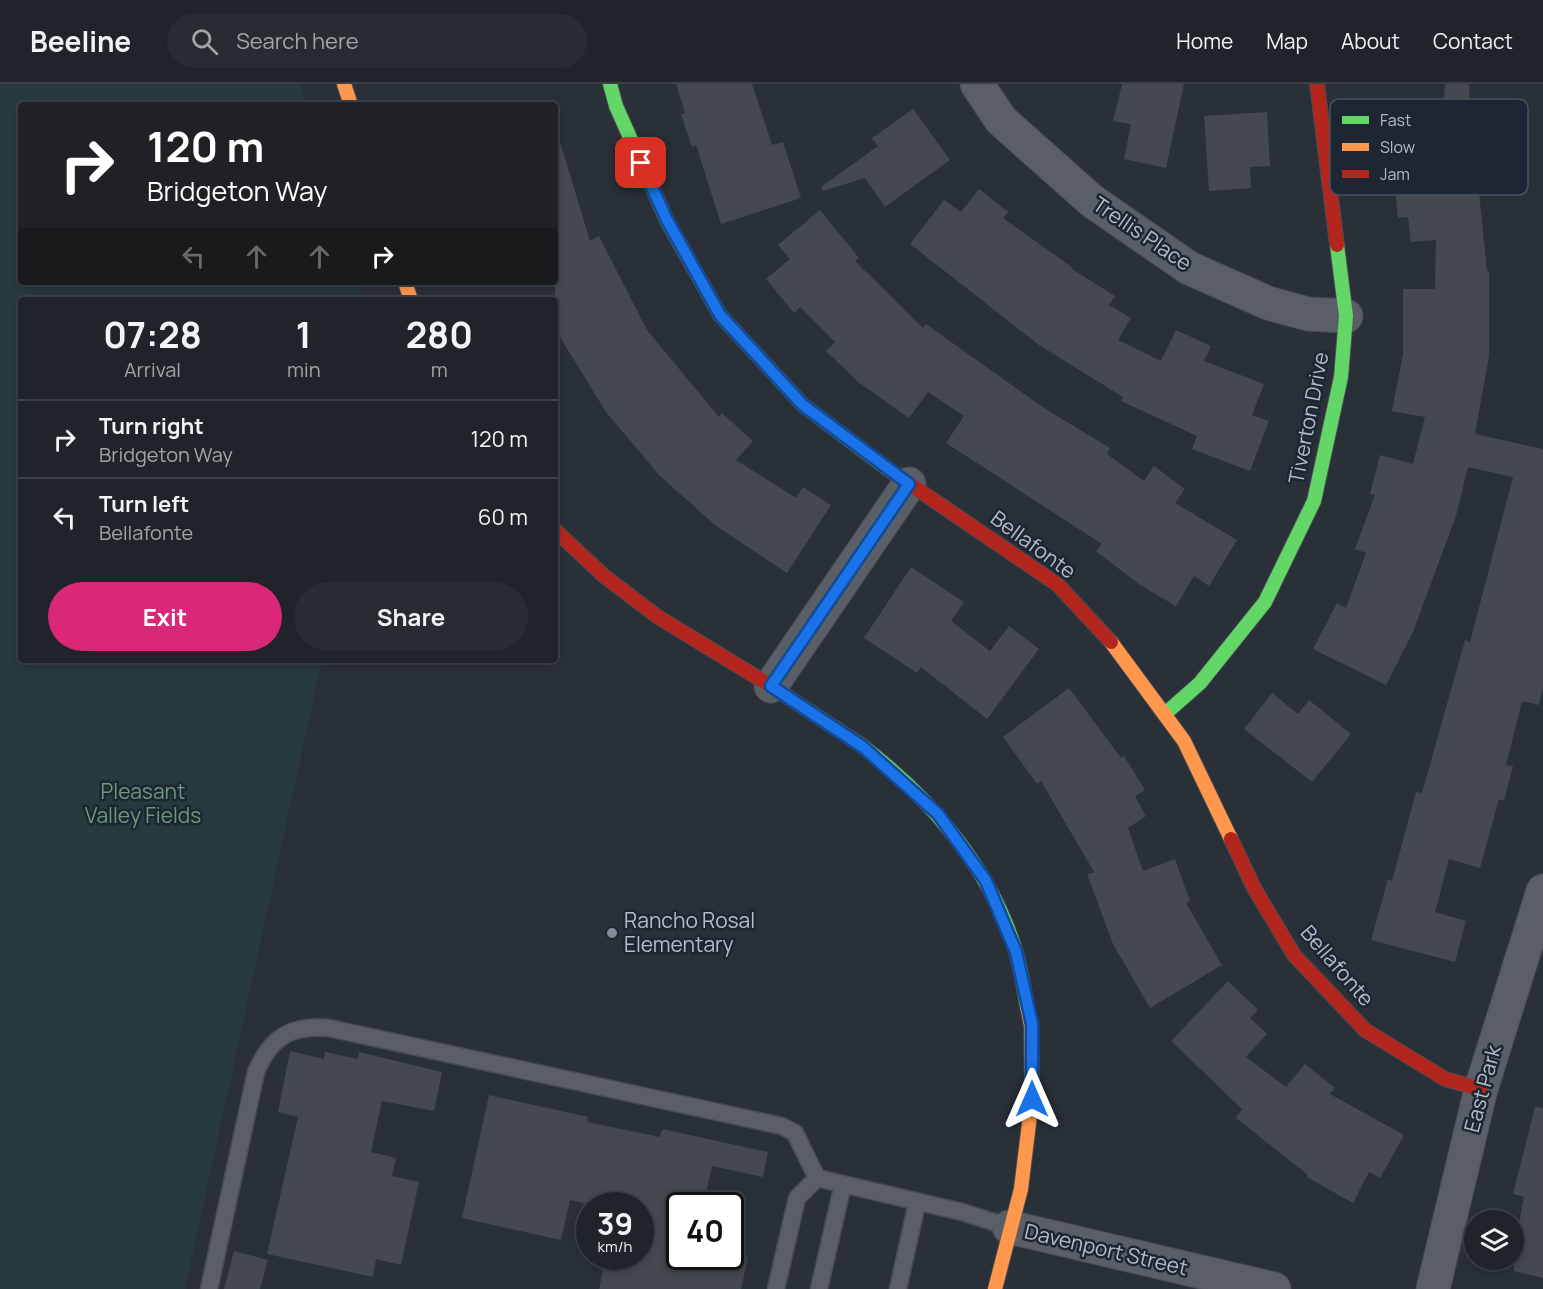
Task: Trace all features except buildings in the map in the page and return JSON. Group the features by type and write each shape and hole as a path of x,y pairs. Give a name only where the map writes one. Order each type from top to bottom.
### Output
{"street":[{"path":"344,84 350,102"},
{"name":"Bellafonte","path":"610,84 616,106 667,220 720,315 803,405 909,484 1058,585 1118,649 1166,712 1184,741 1254,888 1294,955 1365,1030 1445,1080 1481,1089"},
{"name":"Trellis Place","path":"977,84 1001,120 1092,201 1189,268 1268,303 1308,314 1346,316"},
{"name":"Tiverton Drive","path":"1317,84 1330,188"},
{"name":"Tiverton Drive","path":"1166,712 1200,683 1265,602 1314,501 1341,377 1346,316 1331,195"},
{"path":"771,686 909,484"},
{"path":"558,533 604,576 658,617 771,686 863,747 938,814 986,881 1016,952 1032,1024 1032,1099 1022,1189 1009,1227 995,1289"},
{"name":"East Park","path":"1433,1289 1481,1089 1543,891"},
{"name":"Davenport Street","path":"1009,1227 1274,1289"}],"lane":[{"path":"209,1289 256,1072 264,1054 280,1037 294,1030 311,1027 329,1028 782,1126 795,1133 817,1178"},
{"path":"817,1178 1009,1227"},
{"path":"776,1289 797,1198 817,1178"},
{"path":"819,1289 843,1184"},
{"path":"898,1289 917,1203"}],"green space":[{"name":"Pleasant Valley Fields","path":"0,84 300,84 305,102 18,102 18,285 358,285 362,297 18,297 18,663 321,663 185,1289 0,1289"}],"traffic: fast":[{"path":"610,84 616,106 667,221 720,315 803,405 888,469"},
{"path":"1166,713 1200,683 1265,602 1314,501 1341,377 1346,316 1337,245"},
{"path":"861,745 886,765 934,811 974,864 1005,921 1018,959 1027,1006"}],"traffic: slow":[{"path":"344,84 350,102"},
{"path":"406,285 410,297"},
{"path":"1111,642 1184,741 1231,839"},
{"path":"995,1289 1021,1189 1032,1099 1031,1025 1027,1006"}],"traffic: jam":[{"path":"1317,84 1330,189"},
{"path":"1331,195 1337,245"},
{"path":"888,469 1058,585 1111,642"},
{"path":"558,533 604,576 658,617 771,686 861,745"},
{"path":"1231,839 1254,888 1294,955 1365,1030 1445,1079 1481,1089"}],"place":[{"name":"Rancho Rosal Elementary","path":"612,933"}],"route":[{"path":"641,163 667,220 720,315 803,405 909,484 771,686 863,747 938,814 986,881 1016,952 1032,1024 1032,1099"}]}
